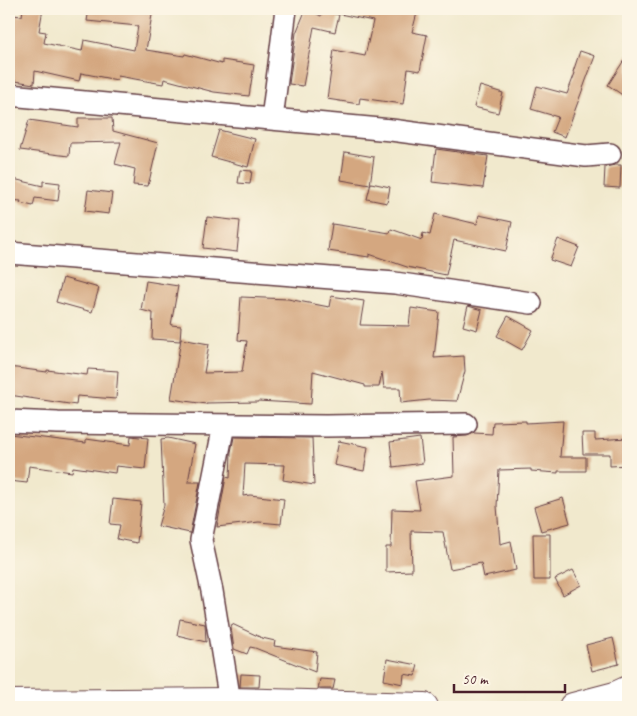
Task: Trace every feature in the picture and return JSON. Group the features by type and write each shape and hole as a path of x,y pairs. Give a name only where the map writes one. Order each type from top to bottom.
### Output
{"main road":[{"path":"573,707 615,696 628,690"},
{"path":"9,704 230,702 424,707"}],"street":[{"path":"272,119 286,9"},
{"path":"9,95 391,130 586,156 610,154"},
{"path":"9,253 395,283 531,303"},
{"path":"9,420 58,424 224,426 466,424"},
{"path":"224,426 201,540 212,591 230,702"}],"building":[{"path":"23,9 43,9 39,31 46,32 44,43 82,51 84,40 134,50 138,26 87,21 89,9 153,9 146,50 184,56 185,54 222,64 222,60 254,65 249,96 214,92 164,79 163,84 118,76 117,80 81,73 79,81 35,71 34,84 9,80 9,42 12,15 22,16"},
{"path":"306,9 321,16 323,11 339,15 335,32 314,27 303,86 289,84 296,33"},
{"path":"340,9 418,9 412,32 427,35 420,71 408,69 403,104 360,98 359,104 327,99 334,50 365,56 373,21 340,14"},
{"path":"580,51 595,56 565,137 552,132 558,117 531,109 537,86 567,94 575,73 573,72"},
{"path":"628,54 628,99 608,85"},
{"path":"480,86 503,93 498,113 474,107"},
{"path":"78,118 112,118 113,131 158,143 148,186 133,185 135,169 115,164 121,142 70,143 69,156 20,150 29,120 78,127"},
{"path":"219,130 255,139 248,167 211,157"},
{"path":"436,149 488,156 483,188 432,182"},
{"path":"345,152 374,157 370,185 341,180"},
{"path":"621,165 620,188 604,187 605,167"},
{"path":"240,170 252,171 250,184 238,183"},
{"path":"9,178 43,186 43,181 60,183 58,201 35,198 33,206 20,203 21,201 9,200"},
{"path":"371,183 390,187 387,203 367,199"},
{"path":"88,190 112,193 109,214 85,211"},
{"path":"435,214 477,224 479,215 512,222 506,251 454,240 446,275 407,267 369,254 369,257 328,251 332,224 390,233 391,229 422,240 423,233 430,235"},
{"path":"207,217 240,221 237,252 203,248"},
{"path":"558,239 579,247 571,267 550,260"},
{"path":"63,278 99,288 92,312 56,302"},
{"path":"146,281 178,286 171,325 181,326 180,341 152,339 153,313 141,310"},
{"path":"331,296 364,301 360,325 409,326 411,308 439,312 434,358 464,356 465,371 457,401 429,400 401,403 400,388 384,388 382,372 379,387 365,387 365,385 313,371 311,404 258,401 206,404 171,399 181,339 209,344 204,373 242,372 247,341 238,340 241,297 288,299 329,307"},
{"path":"468,306 482,310 477,330 463,326"},
{"path":"508,316 533,330 522,350 497,336"},
{"path":"9,367 87,375 88,369 118,371 116,399 77,396 76,405 9,395"},
{"path":"526,421 526,423 563,421 560,457 586,457 586,471 558,471 558,473 531,471 531,469 499,470 497,506 500,544 511,541 516,570 484,577 481,563 450,569 443,532 411,531 412,571 386,572 386,547 391,547 392,509 420,510 415,481 454,476 453,437 467,436 474,433 492,434 493,422"},
{"path":"582,433 595,433 595,440 628,438 628,465 610,466 610,454 583,454"},
{"path":"9,434 86,443 86,439 130,445 131,436 148,438 145,469 116,466 115,473 73,467 72,472 29,466 27,483 9,481"},
{"path":"234,437 312,438 314,485 283,480 285,465 245,464 243,496 250,495 284,499 281,524 259,522 217,527 226,477 230,478 231,452"},
{"path":"168,438 195,444 188,482 200,482 190,533 158,526 164,505 161,439"},
{"path":"420,438 423,463 393,467 390,442"},
{"path":"339,441 368,447 364,471 334,465"},
{"path":"563,498 570,523 541,531 534,507"},
{"path":"113,499 141,502 137,543 117,539 120,525 110,524"},
{"path":"533,534 550,534 550,580 534,580"},
{"path":"573,570 581,585 563,595 555,579"},
{"path":"180,619 205,624 206,642 177,635"},
{"path":"232,624 262,638 275,641 274,646 317,652 315,672 255,648 250,647 247,654 234,649"},
{"path":"613,638 619,664 592,671 586,645"},
{"path":"387,659 418,665 415,676 404,674 403,684 384,680"},
{"path":"241,674 260,675 259,687 240,687"},
{"path":"320,679 335,680 333,689 318,689"}]}
